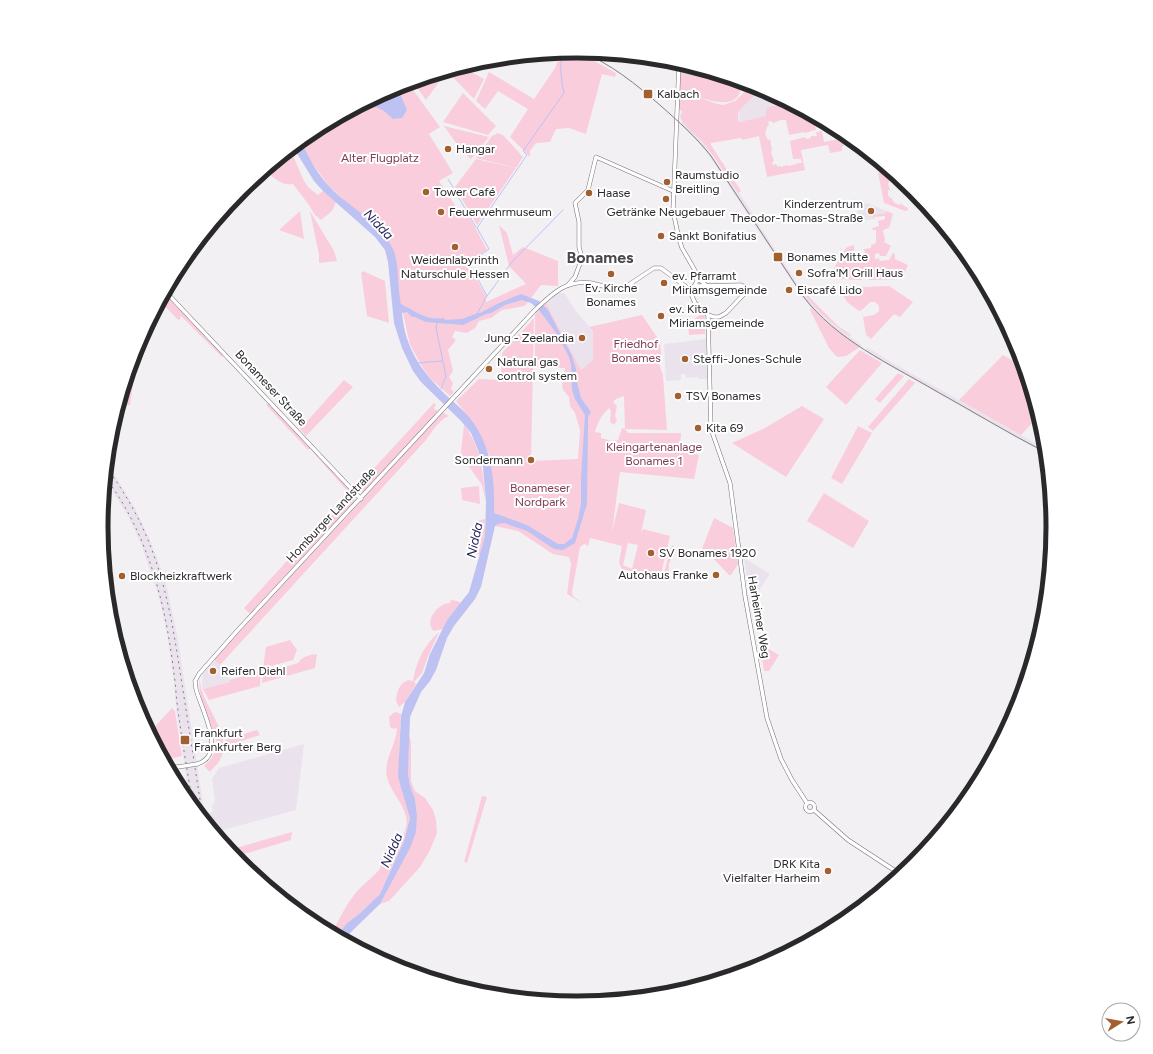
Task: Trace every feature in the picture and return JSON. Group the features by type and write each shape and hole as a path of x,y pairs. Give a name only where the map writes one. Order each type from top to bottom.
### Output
{"street":[{"path":"679,69 672,211 682,248 695,271 706,285"},
{"path":"673,191 596,157 588,190 574,203 579,222 578,244 582,258 574,282 591,283 623,290 654,268 659,267 666,270 691,290 695,303 708,315 714,317 724,315 746,294 742,285 694,286"},
{"path":"691,290 697,281 695,271"},
{"name":"Homburger Landstraße","path":"174,767 197,764 207,758 211,751 212,742 196,689 197,678 204,668 534,310 556,291 574,282"},
{"name":"Bonameser Straße","path":"169,295 361,499"},
{"name":"Harheimer Weg","path":"708,315 711,429 730,483 746,604 767,718 781,759 792,780 807,803"},
{"path":"814,810 810,812 806,810 805,806 807,803 812,804 814,806 814,810 848,840 895,871"}],"shaded area":[{"path":"756,94 780,104 768,107 767,116 738,122 740,110"},
{"path":"682,121 704,144 739,193 759,223 760,227 757,229 708,154 681,125"},
{"name":"Kinderzentrum Theodor-Thomas-Straße","path":"853,199 887,211 886,213 873,215 874,219 861,221 858,217 857,210 855,210"},
{"path":"761,228 812,305 834,325 862,345 860,347 827,323 811,308 758,230"},
{"path":"558,293 564,293 576,311 593,331 593,360 581,370 546,303"},
{"name":"Steffi-Jones-Schule","path":"706,339 707,379 699,379 697,377 686,378 685,374 681,374 681,380 666,381 664,344"},
{"path":"867,347 1021,435 1037,445 1038,450 879,360 865,351"},
{"path":"111,471 136,510 150,540 165,579 177,634 205,814 188,790 177,717 167,634 159,597 141,544 128,516 110,487"},
{"path":"744,558 770,574 750,602"},
{"path":"215,661 228,673 230,682 203,689 203,674"},
{"path":"304,744 296,810 220,831 207,815 213,811 212,807 215,800 212,779 219,768"}],"green space":[{"path":"590,58 616,73 615,77 602,74 586,134 569,128 556,129 550,142 536,143 530,151 530,157 510,137 528,109 498,91 485,109 476,101 489,72 534,99 555,68 559,59"},
{"path":"681,70 740,88 739,93 734,100 727,102 707,100 679,91"},
{"path":"469,71 484,79 474,99 451,75"},
{"path":"442,78 426,100 416,87"},
{"name":"Alter Flugplatz","path":"412,88 440,127 429,134 453,173 439,181 464,219 469,216 487,250 467,263 486,296 486,302 526,284 509,266 499,225 507,233 513,255 523,247 558,261 558,286 541,285 525,306 502,310 491,318 479,321 475,328 467,333 455,331 452,337 456,340 448,350 453,371 449,377 453,383 451,389 454,392 450,396 431,379 410,345 399,295 398,276 383,235 328,185 310,160 303,146 316,137 369,106"},
{"path":"746,90 756,94 740,110 738,114 738,122 766,116 768,107 780,104 814,123 816,130 789,135 786,120 773,123 771,121 768,122 769,125 765,134 768,140 770,139 771,152 774,161 772,162 773,165 776,164 778,167 781,167 802,163 801,159 793,159 790,141 805,137 806,139 811,138 811,136 817,136 816,132 822,131 824,142 839,139 843,142 844,146 842,147 842,151 830,153 828,145 801,150 805,170 767,177 759,136 742,140 741,138 711,143 741,191 738,193 705,145 682,121 680,117 682,111 679,110 679,93 691,94 723,105 735,101"},
{"path":"463,93 496,126 488,135 443,122"},
{"path":"444,126 489,137 471,159 461,150"},
{"path":"498,133 503,135 523,157 516,168 476,158 492,136"},
{"path":"292,154 308,187 318,195 323,191 336,202 332,211 321,220 315,215 293,184 285,184 269,172"},
{"path":"476,159 516,168 477,225 455,187"},
{"path":"882,171 890,179 888,184 890,190 888,190 888,195 890,198 892,198 895,203 900,205 901,203 908,208 908,210 905,211 884,203 878,173 882,172"},
{"path":"300,211 304,239 279,230"},
{"path":"310,211 334,251 337,261 319,263 319,255"},
{"path":"887,211 893,214 889,228 883,230 884,242 891,246 886,256 880,256 879,253 875,254 875,259 878,257 880,261 889,260 893,253 895,254 895,259 908,265 902,279 869,280 868,275 863,271 859,272 862,275 862,280 838,279 834,269 840,256 847,247 854,245 855,256 865,254 864,249 871,248 871,245 876,243 876,230 873,230 872,228 879,226 878,221 885,219 885,216 875,217 874,219 873,215 886,213"},
{"path":"363,271 385,281 389,323 367,316 361,273"},
{"path":"889,286 913,302 900,317 894,314 871,339 866,335 863,317 874,315 879,311 879,306 875,302 870,302 859,311 847,302 840,290 843,288"},
{"path":"799,287 816,287 809,297 838,326 851,335 850,336 843,331 822,314 810,302"},
{"path":"168,297 223,355 222,357 181,316 179,321 164,305"},
{"path":"546,303 581,370 593,360 593,331 589,327 642,315 661,343 662,359 658,361 663,375 667,430 625,429 628,433 681,433 680,448 699,455 694,479 620,472 612,532 619,503 646,510 641,533 643,529 670,536 661,574 664,573 668,558 666,556 673,545 675,548 669,564 668,581 622,569 619,563 622,546 590,538 588,547 584,544 580,547 572,592 573,596 582,603 567,594 571,564 569,557 553,554 518,531 495,526 490,457 475,425 456,401 479,379 501,380 502,353 534,318 531,461 578,459 580,430 575,413 570,406 569,397 563,390 562,386 565,368 535,367 535,314","holes":["624,396 625,429 622,428 618,440 612,441 601,438 601,433 595,432 600,419 609,408 611,411 610,422 614,425 617,420 615,416 617,406 613,402","628,543 638,545 632,569 623,565"]},
{"path":"811,308 827,323 860,347 846,356 838,357 835,355 829,348 810,310"},
{"path":"702,313 705,317 705,334 689,335 688,324"},
{"path":"860,350 882,363 846,405 826,387"},
{"path":"1003,355 1015,362 1030,406 1033,422 1021,435 959,400"},
{"path":"135,367 130,405 123,405"},
{"path":"898,373 904,376 880,403 875,399"},
{"path":"909,379 915,383 873,431 868,427"},
{"path":"344,380 353,387 306,436 300,429"},
{"path":"269,403 311,448 308,450 266,405"},
{"path":"434,403 436,405 434,408 435,410 438,410 435,415 363,492 355,489"},
{"path":"802,406 824,419 786,477 732,443 763,429"},
{"path":"442,412 449,416 439,423 426,440 220,665 215,661 215,658"},
{"path":"464,425 475,443 481,461 486,502 482,485 463,458 461,452"},
{"path":"858,426 872,433 842,484 831,478"},
{"path":"313,450 354,495 355,500 252,614 249,613 244,608 349,493 312,451"},
{"path":"479,486 480,504 462,500 461,488"},
{"path":"824,493 869,521 853,548 807,521"},
{"path":"714,518 733,528 738,564 731,575 729,575 709,554 702,549"},
{"path":"485,519 485,536 480,555 473,552 470,540 477,521"},
{"path":"451,600 461,603 447,620 443,629 434,631 430,623 433,614 441,606 450,603"},
{"path":"439,632 422,673 414,682 416,684 405,702 399,707 396,701 399,688 408,680 413,681 416,667 425,648"},
{"path":"290,640 297,650 293,660 263,668 266,647"},
{"path":"760,645 779,655 769,671 764,671"},
{"path":"317,654 315,668 262,683 263,674 298,663 306,656"},
{"path":"261,671 260,686 209,700 203,689 230,682 229,680"},
{"path":"200,678 200,685 221,732 223,742 223,751 220,760 210,772 204,766 213,755 216,748 216,740 202,701 199,685"},
{"path":"172,708 175,711 182,756 169,759 153,728"},
{"path":"396,712 401,714 399,754 410,818 404,841 380,894 346,924 340,932 334,928 347,905 359,889 379,870 386,856 399,842 405,832 405,814 389,784 386,771 388,758 395,740 397,727 394,729 390,727 389,717"},
{"path":"257,730 260,735 232,744 229,749 225,740"},
{"path":"409,736 411,741 411,781 415,791 425,798 433,810 436,820 437,833 430,850 420,867 389,901 380,904 398,870 417,815 415,799 408,774"},
{"path":"482,796 487,797 467,863 464,862"},
{"path":"292,832 291,840 241,855 235,848"}],"water":[{"path":"398,93 407,110 402,118 393,119 384,111 374,106 369,106"},
{"path":"303,146 309,158 328,185 372,222 387,239 393,249 397,262 401,304 416,312 426,317 438,319 462,319 480,313 521,294 539,301 548,310 572,356 581,398 591,412 588,417 587,504 575,543 563,550 554,549 527,531 504,523 495,526 481,587 475,599 454,626 447,638 436,670 430,681 421,692 410,717 408,774 415,799 417,815 416,832 410,848 380,904 348,936 340,932 346,924 380,894 404,841 410,818 398,777 401,716 405,702 424,673 430,654 447,620 469,592 485,536 486,502 483,467 471,433 461,421 421,382 413,371 402,348 394,323 388,262 385,250 375,237 323,191 314,181 296,152","holes":["522,300 531,303 539,310 557,334 569,357 571,364 572,390 575,399 585,415 581,504 572,538 564,544 558,544 527,525 494,513 493,479 489,456 481,435 469,417 438,387 416,359 407,338 402,313 407,312 412,317 426,322 463,325 491,313 505,305"]}],"waterway":[{"name":"Kalbach","path":"477,314 487,296 469,263 489,249 477,228 527,155 523,151 564,93 561,72 562,58"},
{"path":"448,179 453,187"},
{"path":"453,188 476,227"},
{"path":"487,296 512,262 563,210"},
{"path":"437,323 436,328 446,376 441,389"},
{"path":"417,363 442,361"}],"tram line":[{"path":"596,59 613,68 633,82 699,142 711,156 803,296 816,312 831,326 882,361 1038,448"}],"railway":[{"path":"111,474 124,493 138,519 150,545 159,571 166,597 177,653 201,809"},
{"path":"110,485 133,522 144,546 160,596 171,648 177,701 191,794"}],"place":[{"name":"Kalbach","path":"648,94"},
{"name":"Hangar","path":"448,149"},
{"name":"Raumstudio Breitling","path":"667,182"},
{"name":"Tower Café","path":"426,192"},
{"name":"Haase","path":"589,193"},
{"name":"Getränke Neugebauer","path":"666,199"},
{"name":"Kinderzentrum Theodor-Thomas-Straße","path":"871,211"},
{"name":"Feuerwehrmuseum","path":"441,212"},
{"name":"Sankt Bonifatius","path":"661,236"},
{"name":"Weidenlabyrinth Naturschule Hessen","path":"455,247"},
{"name":"Bonames Mitte","path":"778,257"},
{"name":"Sofra'M Grill Haus","path":"799,273"},
{"name":"Ev. Kirche Bonames","path":"611,274"},
{"name":"ev. Pfarramt Miriamsgemeinde","path":"664,283"},
{"name":"Eiscafé Lido","path":"789,290"},
{"name":"ev. Kita Miriamsgemeinde","path":"661,316"},
{"name":"Jung - Zeelandia","path":"582,338"},
{"name":"Steffi-Jones-Schule","path":"685,359"},
{"name":"Natural gas control system","path":"489,369"},
{"name":"TSV Bonames","path":"678,396"},
{"name":"Kita 69","path":"698,428"},
{"name":"Sondermann","path":"531,460"},
{"name":"SV Bonames 1920","path":"651,553"},
{"name":"Autohaus Franke","path":"716,575"},
{"name":"Blockheizkraftwerk","path":"122,576"},
{"name":"Reifen Diehl","path":"213,671"},
{"name":"Frankfurt Frankfurter Berg","path":"185,740"},
{"name":"DRK Kita Vielfalter Harheim","path":"828,871"}],"district":[{"name":"Bonames","path":"600,257"}],"water label":[{"name":"Nidda","path":"379,224"},
{"name":"Nidda","path":"474,540"},
{"name":"Nidda","path":"391,850"}],"park label":[{"name":"Friedhof Bonames","path":"636,351"},
{"name":"Kleingartenanlage Bonames 1","path":"654,454"},
{"name":"Bonameser Nordpark","path":"540,495"}]}
